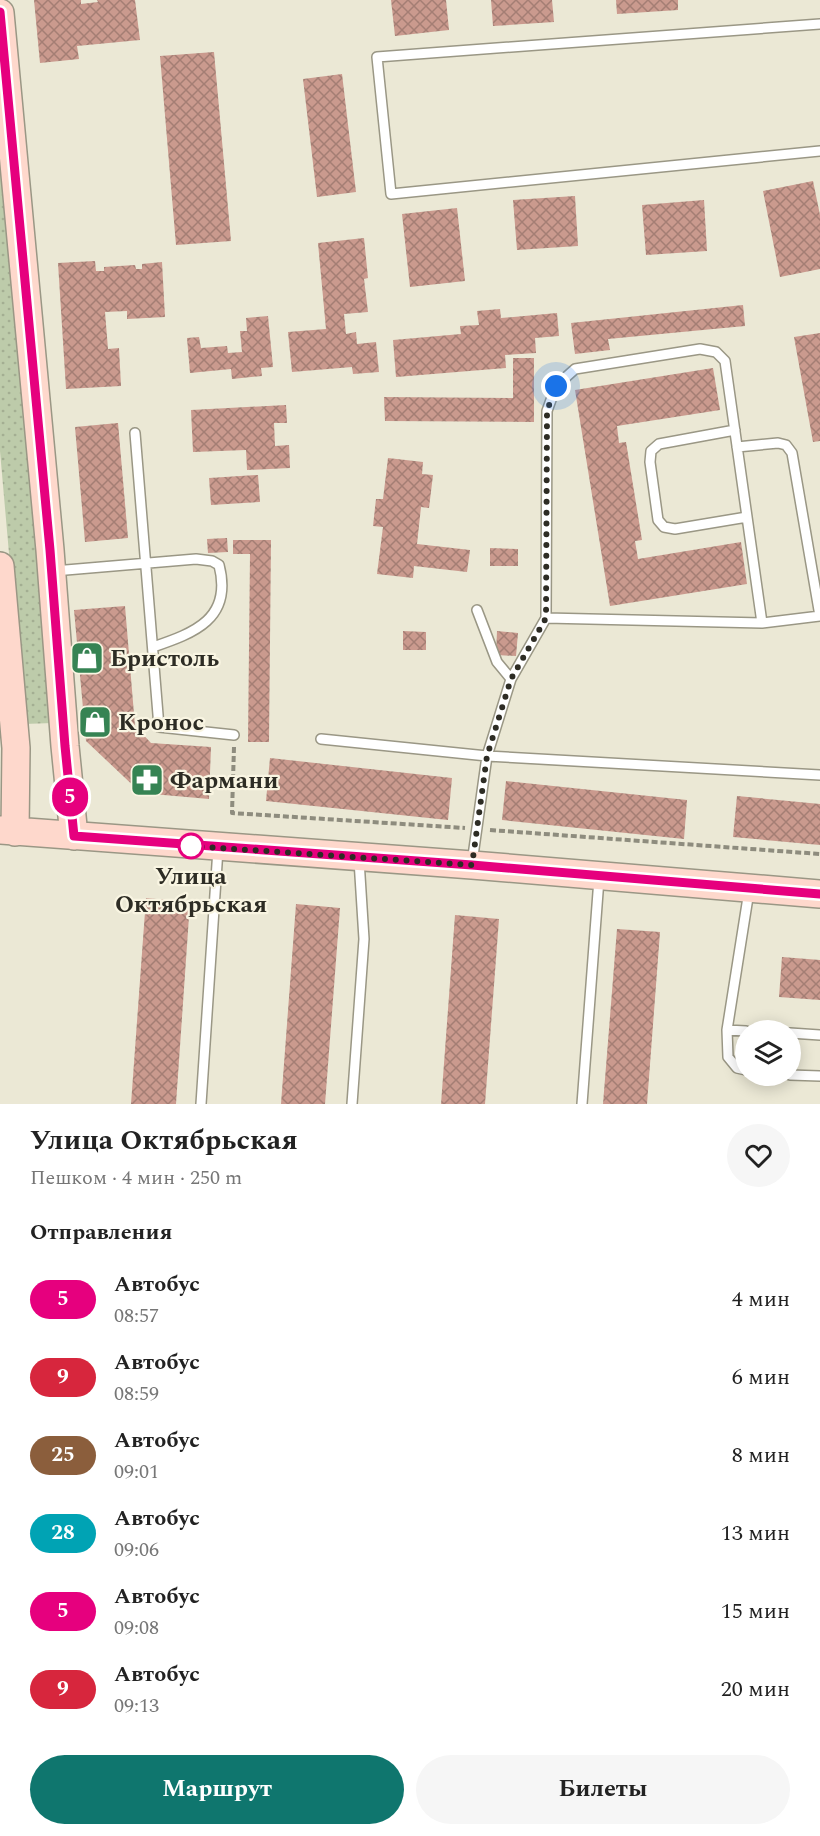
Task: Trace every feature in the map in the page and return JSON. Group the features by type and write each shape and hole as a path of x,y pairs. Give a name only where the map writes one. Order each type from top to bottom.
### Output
{"street":[{"path":"0,13 52,571 74,836"},
{"path":"0,566 16,748 8,831 472,865 820,894"}],"lane":[{"path":"820,24 377,57 391,194 820,151"},
{"path":"472,865 487,756 511,679 546,618 547,411 556,386 575,369 700,348 716,352 725,361 762,623"},
{"path":"735,430 659,444 651,452 650,462 658,520 664,527 675,529 747,517"},
{"path":"135,433 159,728 234,735"},
{"path":"546,618 762,623 820,616 792,453 786,445 778,443 737,447"},
{"path":"52,571 196,559 212,561 219,565 221,593 218,605 209,619 187,636 153,647"},
{"path":"477,610 497,663 511,679"},
{"path":"321,739 487,756 820,775"},
{"path":"201,1104 219,848"},
{"path":"351,1104 364,939 359,858"},
{"path":"582,1104 599,876"},
{"path":"735,1066 728,1057 728,1030 749,888"},
{"path":"728,1030 735,1030"},
{"path":"801,1034 820,1035"},
{"path":"801,1076 820,1077"}],"path":[{"path":"234,735 232,813 820,854"}],"green space":[{"path":"0,131 53,723 24,724 0,451"}],"building":[{"path":"34,0 81,0 81,4 98,2 97,0 135,0 140,40 77,46 79,59 40,63"},
{"path":"391,0 446,0 449,30 395,36"},
{"path":"491,0 552,0 554,22 493,26"},
{"path":"616,0 678,0 678,10 617,14"},
{"path":"214,52 231,241 176,245 160,56"},
{"path":"342,74 356,192 317,197 303,79"},
{"path":"813,181 820,215 820,269 780,277 763,191"},
{"path":"575,196 578,246 517,250 513,200"},
{"path":"704,200 707,251 646,255 642,205"},
{"path":"457,208 465,281 410,287 402,214"},
{"path":"364,238 368,278 364,279 368,312 344,314 346,334 356,332 357,344 376,342 379,372 353,374 352,367 292,372 288,332 326,329 318,243"},
{"path":"95,261 96,271 104,271 104,267 135,265 136,269 142,269 142,264 162,262 165,317 127,319 127,311 105,312 108,349 119,348 121,386 66,389 58,263"},
{"path":"743,305 745,326 608,339 610,350 575,354 571,323"},
{"path":"500,309 501,318 557,313 559,336 535,338 536,353 505,355 506,368 396,377 393,340 461,334 460,326 479,325 477,311"},
{"path":"268,316 273,367 261,368 262,376 232,379 231,369 190,373 187,338 199,337 201,348 227,346 228,353 242,352 240,331 247,331 246,318"},
{"path":"820,333 820,441 813,442 794,337"},
{"path":"513,358 534,358 534,422 385,421 384,397 513,398"},
{"path":"713,368 720,410 617,426 619,443 626,442 642,540 635,541 638,559 741,542 747,584 610,606 575,390"},
{"path":"286,405 287,423 274,423 275,446 289,445 290,468 247,470 246,450 193,452 191,410"},
{"path":"118,423 128,538 85,542 75,427"},
{"path":"388,458 423,462 422,474 433,475 429,508 421,507 417,544 470,550 467,572 414,566 413,578 377,574 383,527 373,526 376,499 383,499"},
{"path":"258,475 260,502 211,505 209,478"},
{"path":"227,538 228,552 208,553 207,539"},
{"path":"233,540 271,540 269,742 248,742 250,554 233,554"},
{"path":"490,548 518,549 518,566 490,566"},
{"path":"125,606 135,726 151,743 211,747 209,799 141,793 86,741 74,610"},
{"path":"403,631 426,632 426,650 403,650"},
{"path":"497,631 518,633 516,656 496,655"},
{"path":"270,758 452,778 448,820 266,801"},
{"path":"506,781 687,800 684,839 502,820"},
{"path":"737,796 820,804 820,845 733,837"},
{"path":"146,898 190,902 176,1104 131,1104"},
{"path":"296,904 340,908 325,1104 281,1104"},
{"path":"455,915 499,919 485,1104 441,1104"},
{"path":"617,929 660,932 647,1104 603,1104"},
{"path":"782,957 820,960 820,1000 779,997"}],"bus line":[{"name":"5","path":"0,12 74,836 472,865 820,894"}],"place":[{"name":"Бристоль","path":"87,658"},
{"name":"Кронос","path":"95,722"},
{"name":"Фармани","path":"147,780"},
{"name":"Улица Октябрьская","path":"191,846"}],"route":[{"path":"191,846 472,865 487,756 511,679 546,618 547,411 556,386"}]}
